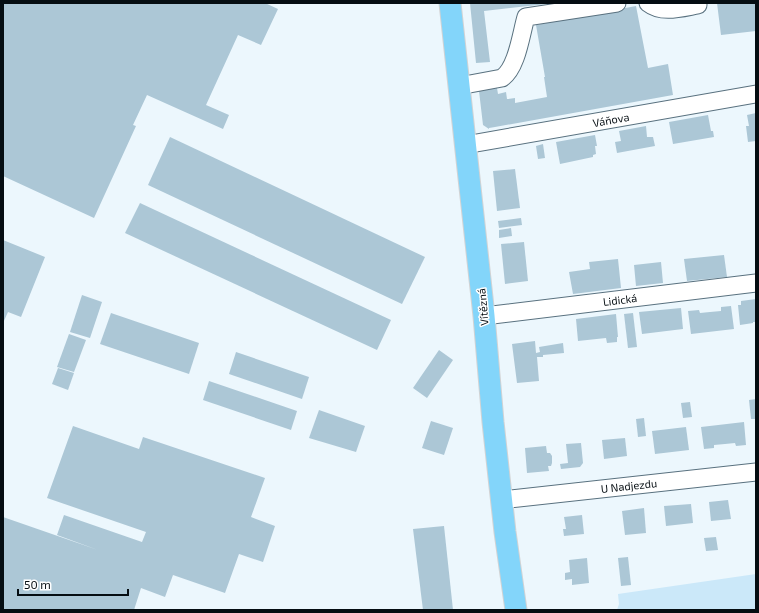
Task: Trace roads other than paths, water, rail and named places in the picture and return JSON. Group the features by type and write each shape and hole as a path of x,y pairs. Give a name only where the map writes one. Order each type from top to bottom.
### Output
{"main road":[{"name":"Vítězná","path":"450,3 484,316 501,500 516,610"}],"street":[{"path":"459,86 502,78 506,75 512,65 526,17 617,3"},
{"path":"648,3 654,7 668,10 698,5"},
{"name":"Váňova","path":"466,145 756,94"},
{"name":"Lidická","path":"484,316 756,283"},
{"name":"U Nadjezdu","path":"501,500 756,472"}]}
